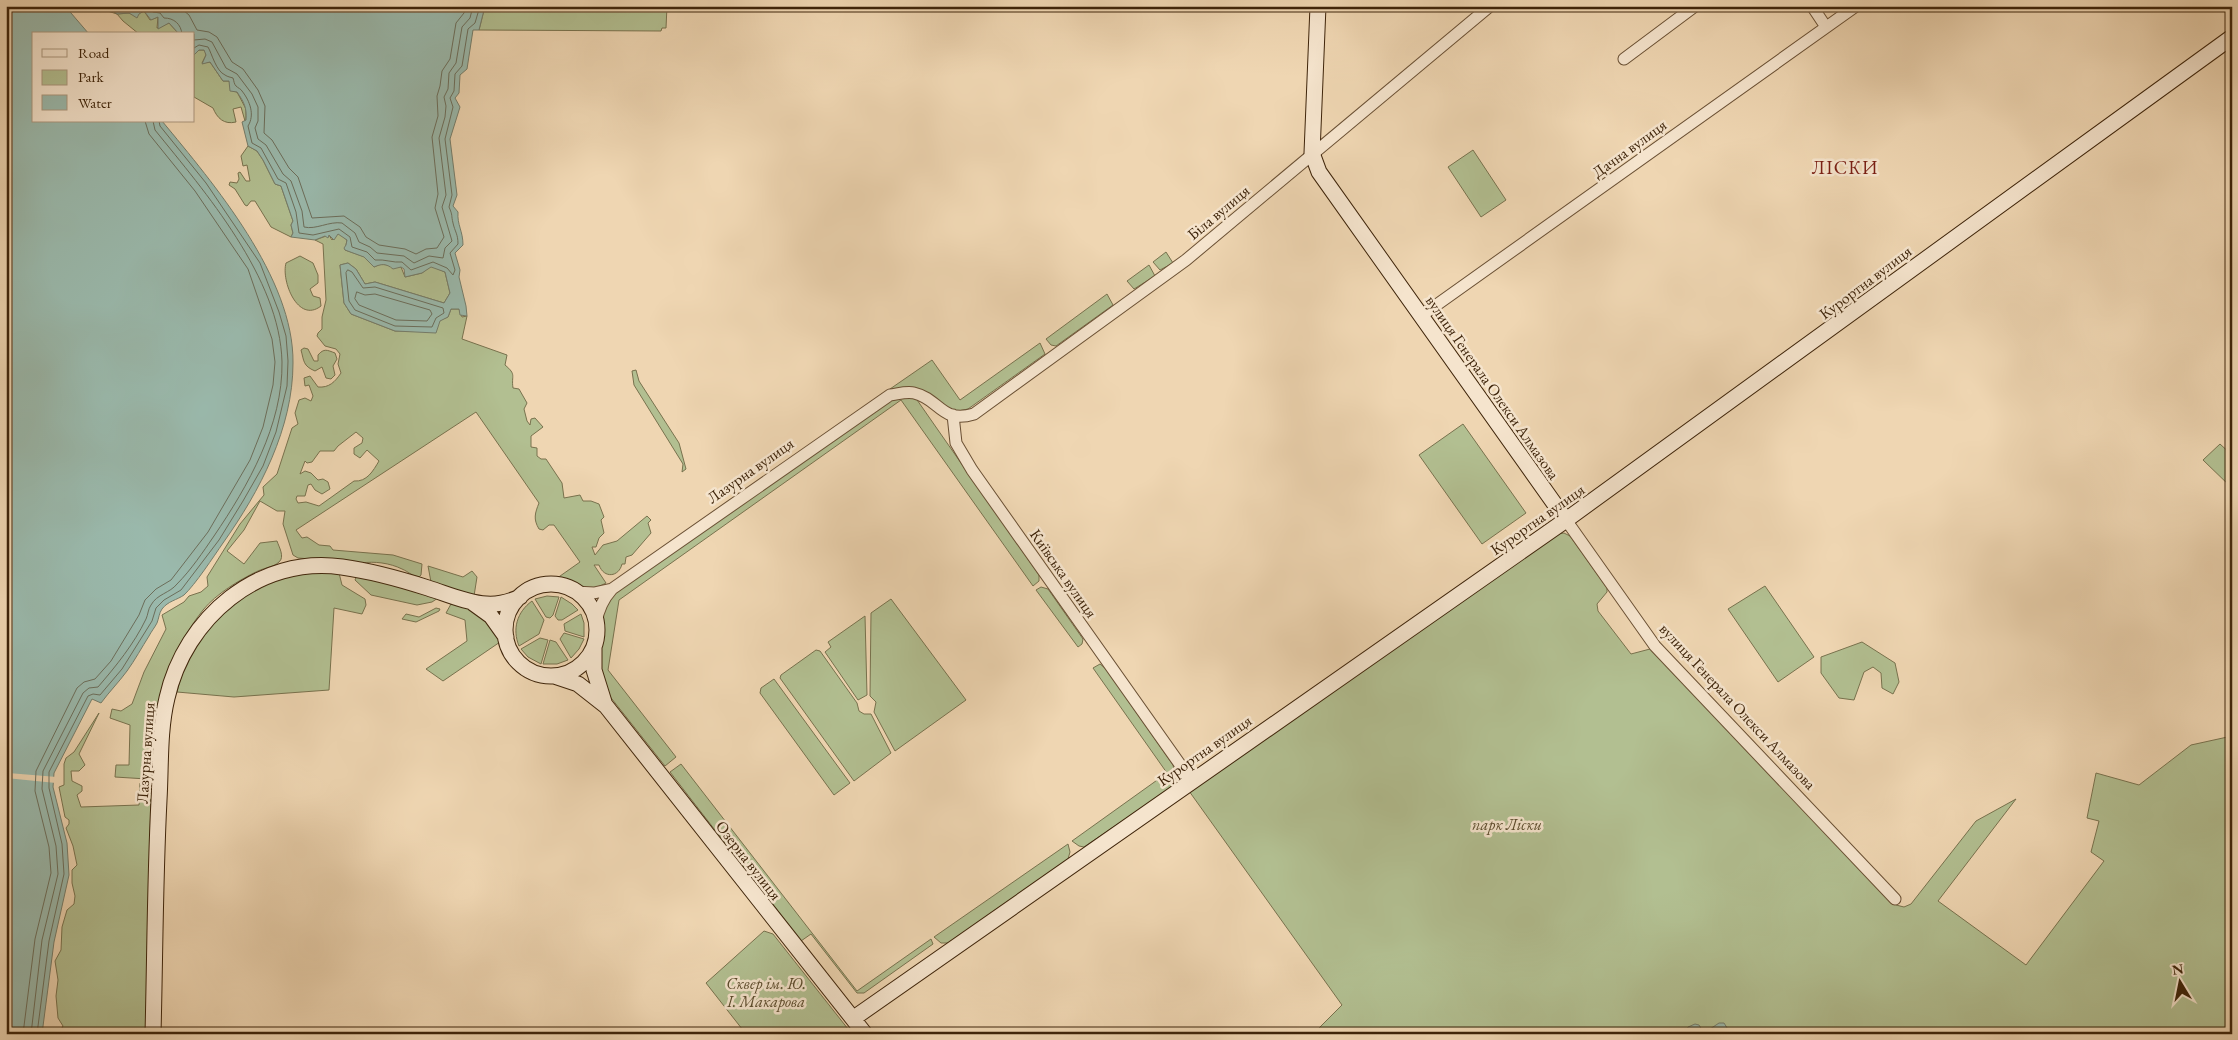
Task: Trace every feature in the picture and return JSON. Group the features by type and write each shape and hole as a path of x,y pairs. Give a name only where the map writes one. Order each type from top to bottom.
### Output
{"street":[{"name":"вулиця Генерала Олекси Алмазова","path":"1318,6 1312,153 1319,172 1655,646 1895,899"},
{"name":"Біла вулиця","path":"953,415 960,418 974,414 1186,260 1490,6"},
{"path":"1624,59 1695,6"},
{"path":"1812,6 1826,27"},
{"name":"Дачна вулиця","path":"1421,316 1856,6"},
{"name":"Курортна вулиця","path":"854,1018 1191,780 1566,520 2232,37"},
{"name":"Лазурна вулиця","path":"596,624 598,611 603,600 612,589 890,395 913,393 927,398 942,411 953,415"},
{"name":"Київська вулиця","path":"953,415 956,442 972,470 1191,780"},
{"name":"Лазурна вулиця","path":"154,1034 158,824 163,722 167,698 178,664 194,633 214,612 244,587 272,573 300,566 322,565 358,569 406,581 470,602 492,604 520,597"},
{"path":"544,585 560,586 575,592 589,605 596,624 594,645 582,664 569,672 554,676 533,672 521,665 512,654 506,637 505,628 509,611 520,597 534,588 544,585"},
{"name":"Лазурна вулиця","path":"575,592 594,593 612,589"},
{"name":"Лазурна вулиця","path":"470,602 491,616 506,637"},
{"name":"Озерна вулиця","path":"594,645 594,670 606,706"},
{"name":"Озерна вулиця","path":"554,676 578,684 606,706 866,1034"}],"green space":[{"path":"92,6 106,6 117,14"},
{"path":"485,6 667,6 666,28 662,28 661,31 479,30"},
{"path":"144,11 150,20 158,17 157,28 169,23 177,32 137,32 117,14 129,13 134,15"},
{"path":"199,50 205,50 206,55 202,63 210,62 223,81 229,81 233,91 237,92 246,109 245,121 241,107 233,109 236,122 225,122 219,118 213,108 195,98 195,54"},
{"path":"248,146 257,151 275,184 281,186 293,221 291,237 271,227 255,201 251,201 247,206 245,205 235,189 229,185 230,182 237,183 239,179 238,173 240,172 246,181 250,181 247,165 243,166 241,156"},
{"path":"1473,150 1506,200 1481,217 1448,167"},
{"path":"338,233 347,240 345,250 365,257 374,267 381,264 401,267 405,277 422,273 431,266 445,272 450,293 444,303 375,282 365,284 356,269 348,263 340,265 344,303 351,314 395,331 413,331 448,317 451,309 459,309 462,317 467,316 462,339 507,355 505,365 512,373 513,388 519,389 527,403 524,409 527,421 530,425 531,419 535,418 543,427 531,436 531,447 537,448 537,456 541,459 546,459 562,483 564,498 580,495 583,501 599,504 604,517 601,520 604,533 599,538 596,547 592,547 595,555 603,545 617,541 647,516 651,520 648,523 651,533 632,555 626,557 625,564 622,564 615,574 604,573 599,565 594,565 606,583 598,587 585,589 553,581 580,562 554,525 549,525 543,530 539,529 535,516 539,503 476,412 296,530 302,538 307,537 319,545 330,546 333,550 393,555 422,564 419,577 392,565 382,563 298,558 293,555 283,524 285,511 277,511 260,501 244,530 227,551 244,564 260,543 277,541 281,552 281,560 236,583 214,598 203,610 184,637 177,651 160,696 155,728 155,766 152,777 147,779 115,777 116,765 129,765 130,725 110,718 112,709 121,711 132,704 144,672 166,629 162,615 184,602 189,596 201,592 208,586 207,577 240,524 264,495 263,487 277,474 292,428 298,424 295,413 299,400 305,398 311,401 313,396 309,385 305,386 304,378 310,376 318,387 325,387 331,384 341,373 338,364 340,354 336,349 325,346 317,336 322,329 322,317 326,300 323,244 315,240 329,235 332,240","holes":["356,432 363,438 362,443 354,448 354,454 360,458 367,450 379,461 369,475 363,480 354,481 319,506 306,502 298,503 297,496 305,496 308,485 311,484 315,490 322,494 330,489 328,482 323,479 318,480 311,473 305,471 300,474 305,461 307,463 312,462 320,451 334,451"]},
{"path":"1166,252 1173,263 1160,270 1153,262"},
{"path":"300,256 313,263 318,275 318,283 310,289 313,296 320,298 321,306 313,310 305,309 298,305 286,280 286,263"},
{"path":"1149,265 1155,276 1134,289 1127,281"},
{"path":"1107,294 1113,305 1056,346 1051,345 1046,339"},
{"path":"1040,343 1045,354 968,409 953,412 916,389 890,389 932,360 960,400"},
{"path":"304,348 308,349 314,361 318,361 318,355 324,350 335,353 337,359 333,366 335,375 331,379 326,378 322,367 315,371 306,365 301,350"},
{"path":"636,370 639,381 679,443 686,469 682,472 683,464 634,385 632,371"},
{"path":"894,397 915,397 1039,575 1039,581 1033,586 901,400 619,600 608,670 676,757 665,766 608,694 601,681 598,647 604,610 614,593"},
{"path":"1463,424 1526,513 1482,544 1419,455"},
{"path":"2220,444 2232,455 2232,488 2203,460"},
{"name":"парк Ліски","path":"1564,533 1570,536 1607,588 1607,592 1597,604 1598,611 1631,654 1650,649 1896,905 1904,907 1911,904 1976,821 2016,799 1938,901 2026,965 2104,861 2091,852 2099,821 2087,818 2096,773 2139,785 2191,745 2232,736 2232,1034 1313,1034 1342,1005 1189,791 1558,534"},
{"path":"428,566 463,577 472,571 477,577 474,596 431,582"},
{"path":"309,572 339,573 342,585 365,599 366,605 362,614 334,608 329,690 234,697 177,692 182,674 199,641 224,612 254,589 271,581"},
{"path":"357,575 438,598 432,602 417,605 371,595 355,580"},
{"path":"1765,586 1814,657 1778,682 1728,609"},
{"path":"1041,587 1048,589 1083,639 1082,644 1078,647 1036,590"},
{"path":"547,596 559,597 553,615 550,618 546,617 535,599"},
{"path":"561,597 578,610 562,620 558,620 555,616"},
{"path":"891,599 966,700 895,751 874,712 876,702 870,696 871,613"},
{"path":"532,601 544,620 539,634 519,646 516,633 517,621 523,610"},
{"path":"451,604 467,607 482,616 498,635 500,642 443,681 426,669 467,641 465,620 446,613"},
{"path":"436,608 440,609 439,611 416,622 402,619 406,614 419,617"},
{"path":"581,614 584,623 584,637 565,631 564,624"},
{"path":"865,616 867,695 858,700 825,652 831,647 828,642"},
{"path":"564,633 584,639 579,649 571,658 560,639"},
{"path":"540,638 548,640 541,664 528,657 521,649"},
{"path":"550,640 556,642 568,660 557,664 543,664"},
{"path":"1862,642 1895,663 1899,682 1893,694 1882,688 1881,673 1873,667 1864,672 1854,700 1839,698 1821,673 1821,657"},
{"path":"816,650 820,651 857,703 859,711 864,714 871,714 891,753 854,781 780,678 781,675"},
{"path":"1100,664 1106,669 1173,765 1176,777 1171,788 1084,847 1072,841 1167,773 1093,668"},
{"path":"774,679 850,783 834,795 760,693 761,688"},
{"path":"99,713 79,754 85,765 79,771 71,771 72,781 82,786 82,791 77,795 81,807 139,805 140,783 151,786 147,1034 53,1034 55,1032 59,1033 63,1026 58,1018 56,996 58,980 55,961 61,950 62,927 67,910 74,904 72,870 77,865 73,846 66,828 69,820 65,817 59,787 64,785 64,764 66,758 74,752"},
{"path":"681,764 857,991 931,939 933,944 864,993 857,993 811,934 801,941 670,772"},
{"path":"1068,844 1070,852 1068,859 948,943 941,943 934,937"},
{"name":"Сквер ім. Ю. І. Макарова","path":"764,931 773,934 852,1034 746,1034 706,983"}],"water":[{"path":"6,6 65,6 87,32 32,32 32,122 163,122 227,203 266,266 280,298 290,331 293,363 292,387 281,435 250,502 210,563 184,595 164,606 156,625 124,675 101,703 92,699 54,773 53,787 67,843 69,875 54,942 42,1034 6,1034"},
{"path":"106,6 485,6 479,30 473,30 467,69 460,75 459,93 455,98 460,107 450,139 457,195 453,206 458,212 463,245 455,253 460,270 459,277 467,316 460,315 459,309 451,309 448,317 440,321 436,333 395,331 351,314 344,303 340,265 348,263 356,269 365,284 375,282 444,303 450,293 445,272 431,267 422,273 405,277 404,269 401,267 393,269 388,266 379,265 374,267 364,257 345,250 347,240 338,234 334,240 329,235 328,238 325,236 315,240 291,237 293,221 281,186 275,184 257,151 248,146 242,122 246,120 243,102 237,92 230,91 229,81 223,81 210,62 202,64 206,55 204,50 199,50 195,54 195,32 177,32 169,23 158,29 158,17 151,20 144,11 137,18 129,13 117,14"},
{"path":"1719,1023 1724,1023 1729,1031 1737,1034 1685,1034 1688,1027 1695,1024 1699,1025 1704,1033"}],"pier":[{"path":"6,770 8,773 57,777 56,783 6,778"}],"district":[{"name":"ЛІСКИ","path":"1845,167"}]}
